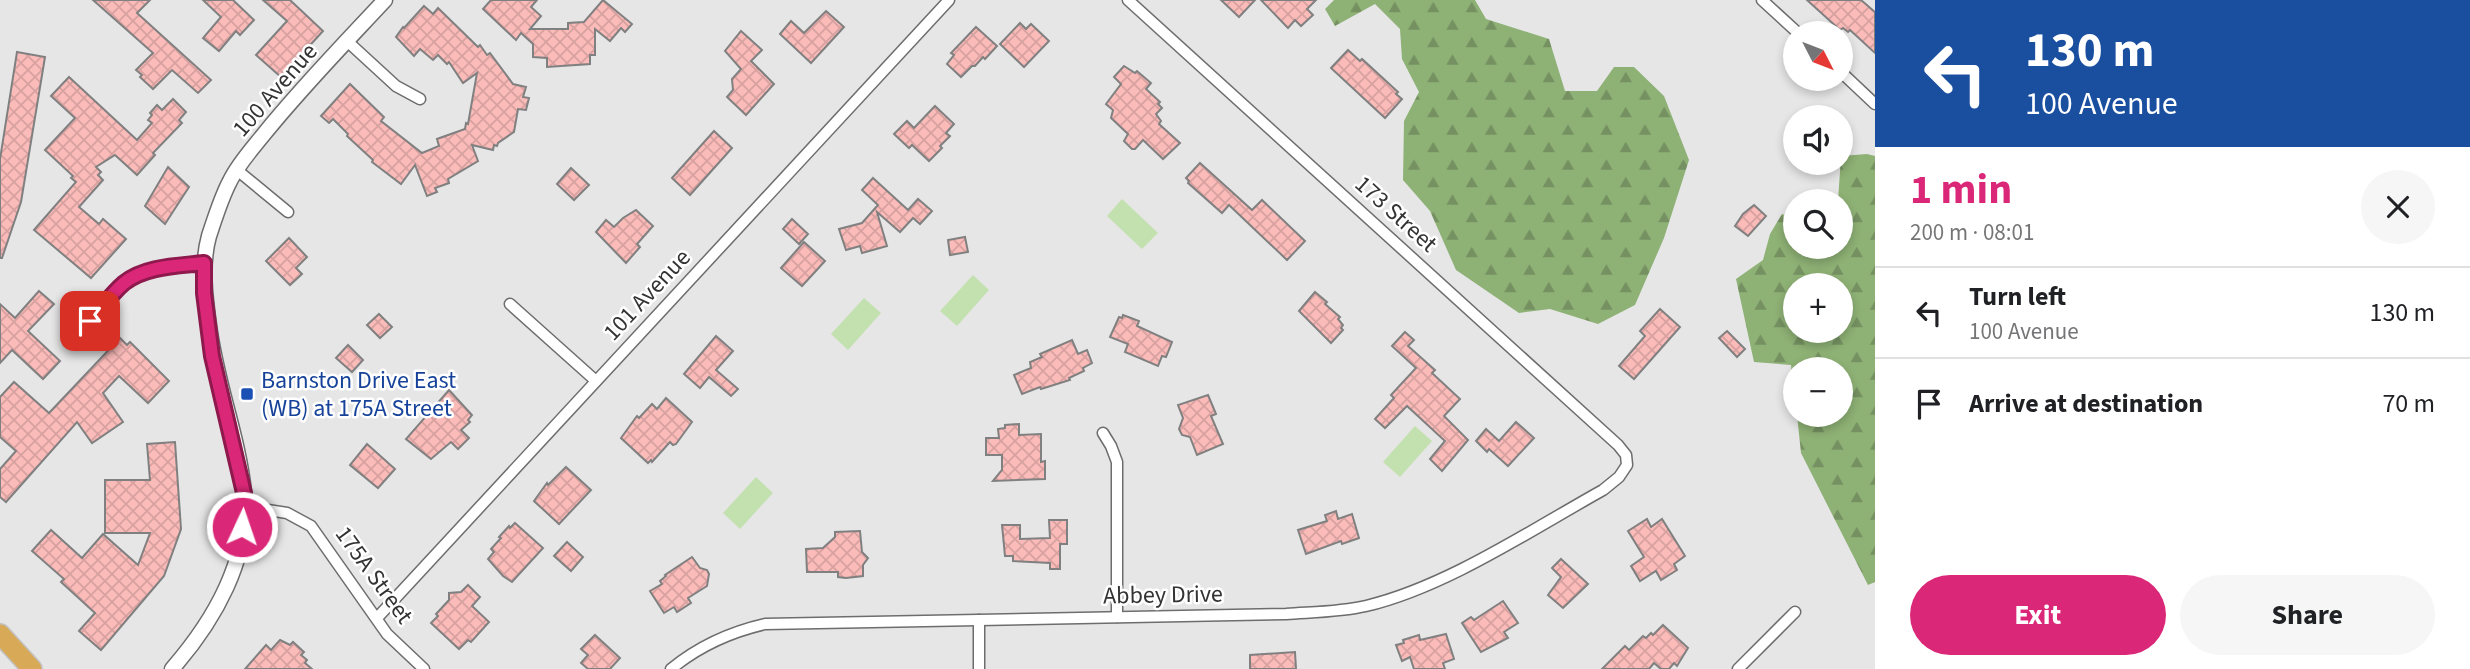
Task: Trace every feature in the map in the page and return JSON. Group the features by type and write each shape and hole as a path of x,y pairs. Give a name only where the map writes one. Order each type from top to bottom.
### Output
{"highway":[{"path":"0,634 32,669"}],"street":[{"name":"100 Avenue","path":"172,669 189,650 214,612 232,573 242,540 244,493 212,356 204,293 204,263 215,220 230,180 237,170 285,109 385,0"},
{"name":"101 Avenue","path":"377,618 949,0"},
{"name":"173 Street","path":"1128,0 1618,445 1626,455 1628,465"},
{"path":"1762,0 1785,21"},
{"path":"347,41 396,86 420,99"},
{"path":"1853,83 1875,104"},
{"path":"237,170 288,212"},
{"path":"90,321 124,283 141,273 158,268 204,263"},
{"path":"510,304 596,381"},
{"path":"1103,433 1117,462 1117,617"},
{"name":"Abbey Drive","path":"671,669 696,650 742,629 765,624 1326,612 1366,606 1454,573 1603,490 1619,477 1628,465"},
{"name":"175A Street","path":"243,506 287,513 311,526 387,634 424,669"},
{"path":"1738,669 1795,612"},
{"path":"979,620 979,669"}],"green space":[{"path":"1334,0 1475,0 1486,19 1549,39 1565,91 1597,91 1614,67 1634,67 1664,96 1689,160 1664,238 1635,305 1598,324 1550,309 1519,313 1456,270 1430,211 1403,180 1404,121 1419,92 1402,59 1400,29 1375,4 1335,26 1325,9"},
{"path":"1853,155 1875,156 1875,582 1868,585 1801,453 1798,427 1853,427 1853,357 1783,357 1783,364 1754,362 1736,279 1763,260 1770,234 1782,214 1783,259 1853,259 1853,189 1839,189 1840,175 1853,175"},
{"path":"1122,199 1158,233 1142,249 1107,216"},
{"path":"973,275 989,290 957,326 940,311"},
{"path":"864,298 881,313 848,350 831,334"},
{"path":"1415,426 1432,441 1400,477 1383,462"},
{"path":"756,477 773,493 740,529 723,513"}],"building":[{"path":"93,0 150,0 137,13 211,80 198,93 172,70 153,89 136,70 153,53"},
{"path":"203,0 233,0 254,20 240,35 236,31 219,51 203,38 221,17"},
{"path":"263,0 290,0 323,31 281,77 256,55 287,21"},
{"path":"491,0 537,0 531,7 541,16 530,29 568,29 568,23 584,22 603,0 632,24 625,32 621,28 610,41 595,29 595,55 590,55 590,64 547,67 547,58 533,57 533,44 521,33 516,40 483,9"},
{"path":"1221,0 1255,0 1239,17"},
{"path":"1261,0 1316,0 1307,9 1313,15 1301,26 1295,20 1288,28"},
{"path":"1807,0 1861,0 1875,12 1875,53 1853,33 1853,21 1830,21"},
{"path":"424,6 433,14 438,8 478,47 480,45 487,55 490,53 513,84 526,87 523,97 529,98 526,110 518,109 514,132 497,146 494,145 493,150 472,145 478,161 448,179 449,183 435,188 437,192 427,196 415,165 401,184 372,162 333,119 329,123 321,116 350,84 384,117 381,121 422,153 439,146 437,139 465,129 477,73 463,83 449,62 447,64 438,55 433,60 420,49 414,56 396,37"},
{"path":"826,11 844,27 811,63 780,34 791,21 804,33"},
{"path":"1020,23 1026,29 1031,24 1049,41 1024,67 1000,44"},
{"path":"976,27 997,46 961,77 947,64 954,55 951,53"},
{"path":"741,31 762,50 751,61 774,84 746,115 727,97 733,90 732,79 741,69 725,51"},
{"path":"1348,50 1360,61 1362,59 1398,92 1396,94 1402,99 1385,118 1331,68"},
{"path":"17,52 45,57 21,202 0,258 0,159"},
{"path":"1124,66 1135,73 1137,71 1151,83 1146,89 1160,102 1158,104 1162,108 1156,114 1161,121 1159,124 1180,143 1163,159 1143,140 1132,149 1124,141 1128,134 1111,118 1113,110 1106,104 1121,84 1114,77"},
{"path":"69,77 137,140 152,123 148,120 157,105 162,110 173,99 186,112 179,120 182,123 153,153 155,155 137,175 115,155 96,167 103,180 79,207 99,224 103,219 126,239 91,278 34,230 76,182 45,150 75,118 51,96"},
{"path":"935,106 954,124 946,133 950,136 940,146 942,148 929,161 912,145 909,148 894,134 907,121 914,128"},
{"path":"714,131 732,148 690,195 672,178"},
{"path":"1200,163 1252,210 1262,200 1305,241 1287,260 1229,205 1222,213 1188,183 1186,178"},
{"path":"168,167 189,187 165,224 145,206"},
{"path":"571,168 589,185 574,200 557,184"},
{"path":"873,178 908,210 918,199 932,211 920,224 913,218 900,232 877,212 887,246 862,253 860,246 846,250 839,229 862,223 878,205 862,190"},
{"path":"1754,205 1766,216 1748,236 1735,226 1743,214"},
{"path":"636,210 653,226 637,244 640,247 626,263 596,232 606,220 614,227"},
{"path":"792,219 808,234 799,244 783,229"},
{"path":"965,237 968,252 950,255 948,240"},
{"path":"289,238 307,257 296,268 302,274 290,285 266,261"},
{"path":"804,242 825,261 802,286 781,268"},
{"path":"39,291 54,304 28,331 60,361 43,379 12,350 0,363 0,304 15,318"},
{"path":"1315,292 1340,317 1338,319 1343,325 1343,330 1331,343 1299,311"},
{"path":"1660,309 1680,327 1634,379 1619,366 1645,336 1640,331"},
{"path":"379,314 392,327 380,338 367,325"},
{"path":"1123,315 1139,321 1137,326 1172,342 1166,357 1162,356 1158,366 1125,352 1128,344 1110,337 1119,317 1122,318"},
{"path":"1727,331 1745,349 1737,357 1719,338"},
{"path":"1405,332 1414,340 1408,346 1435,370 1432,373 1460,399 1444,416 1468,440 1442,471 1430,459 1445,441 1407,406 1385,428 1375,419 1394,398 1391,395 1416,368 1392,346"},
{"path":"716,336 733,351 716,370 738,389 731,396 709,377 700,388 684,374"},
{"path":"120,338 127,345 130,342 169,381 148,403 119,376 103,393 123,422 92,443 77,422 6,502 0,497 0,469 16,451 0,437 0,397 14,382 49,413"},
{"path":"1072,340 1078,354 1087,350 1092,363 1083,368 1084,371 1069,378 1070,380 1022,394 1014,375 1031,368 1030,362 1042,357 1040,354"},
{"path":"348,345 363,360 352,372 336,358"},
{"path":"449,390 472,415 468,420 470,422 461,430 469,438 458,449 451,442 431,459 406,439"},
{"path":"1208,395 1216,414 1211,416 1223,444 1197,455 1190,437 1182,435 1179,429 1183,418 1178,405"},
{"path":"666,398 692,422 676,444 670,442 648,463 621,438 637,416 639,418 652,404 657,409"},
{"path":"1516,422 1534,438 1508,466 1476,441 1486,429 1499,441"},
{"path":"1019,424 1019,435 1041,434 1041,462 1045,461 1045,479 993,481 1002,470 1002,455 986,455 986,438 999,438 998,429 1005,428 1005,425"},
{"path":"175,442 181,529 164,576 101,650 79,631 95,613 61,582 64,579 32,551 51,530 82,558 103,534 138,565 150,533 105,533 105,480 150,480 147,444"},
{"path":"367,444 395,469 378,488 350,465"},
{"path":"566,467 591,490 559,524 534,501 547,483 548,485"},
{"path":"1336,511 1338,519 1352,514 1359,538 1342,544 1341,541 1306,554 1298,530 1327,521 1325,515"},
{"path":"1647,519 1651,527 1662,519 1685,556 1674,564 1677,570 1661,580 1656,571 1640,581 1631,566 1644,557 1628,531"},
{"path":"1049,520 1067,520 1067,544 1060,544 1060,569 1050,569 1050,563 1013,561 1013,556 1005,556 1002,525 1020,525 1020,539 1050,538"},
{"path":"515,523 543,548 512,582 488,559 494,552 491,549 501,538 499,537"},
{"path":"860,531 862,552 868,558 863,565 863,576 846,578 838,577 838,572 807,572 806,549 823,548 835,537 835,532"},
{"path":"567,542 583,557 571,571 554,556"},
{"path":"692,557 700,568 707,570 707,586 688,598 691,603 677,612 674,607 664,613 650,591 662,584 660,581 665,575"},
{"path":"1561,559 1588,584 1563,608 1548,595 1561,577 1552,568"},
{"path":"468,585 480,597 472,606 489,622 471,642 468,640 459,649 431,623 449,600 449,593 461,592"},
{"path":"1503,601 1518,623 1504,632 1508,638 1481,652 1462,623 1471,617 1474,620"},
{"path":"1663,625 1688,648 1677,666 1674,663 1669,669 1661,669 1654,663 1649,669 1602,669 1625,646 1629,650 1643,636 1646,638 1651,633 1653,635"},
{"path":"1446,634 1454,659 1443,663 1445,669 1414,669 1410,657 1402,661 1396,645 1404,643 1403,640 1419,635 1420,640"},
{"path":"595,635 620,658 610,669 588,669 581,663 588,655 581,649"},
{"path":"280,640 290,645 293,642 304,652 301,655 312,669 245,669 266,645 271,650"},
{"path":"1295,652 1296,669 1250,669 1250,655"}],"place":[{"name":"Barnston Drive East (WB) at 175A Street","path":"247,394"}],"route":[{"path":"90,321 124,283 141,273 158,268 204,263 204,293 212,356 244,493 242,527"}]}
